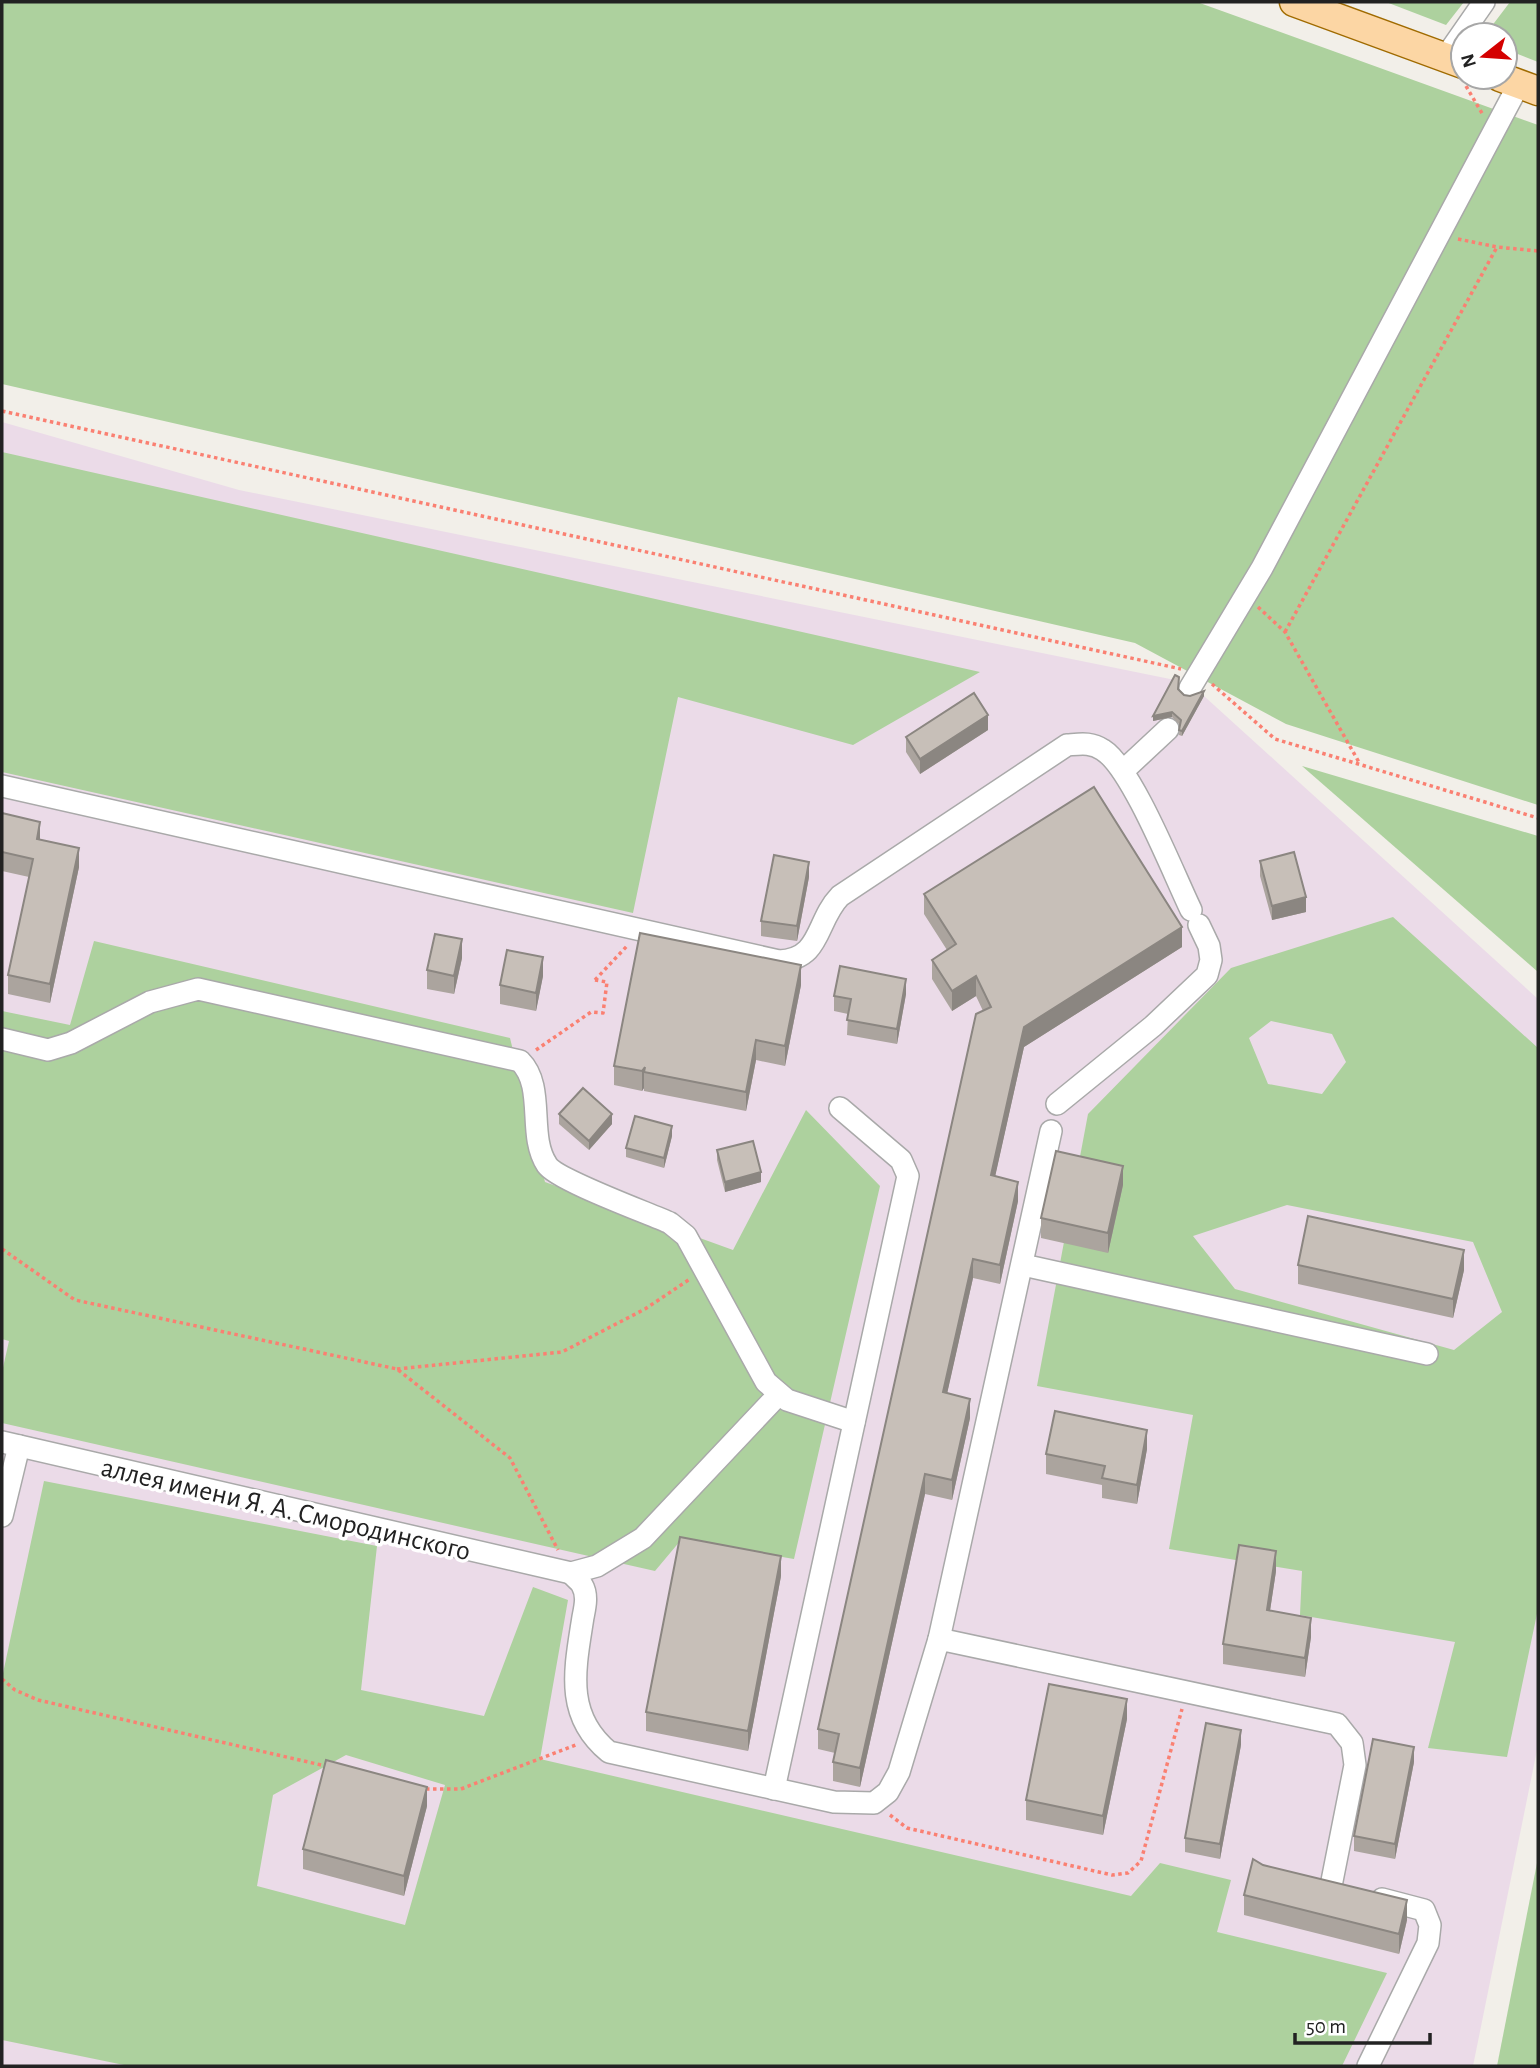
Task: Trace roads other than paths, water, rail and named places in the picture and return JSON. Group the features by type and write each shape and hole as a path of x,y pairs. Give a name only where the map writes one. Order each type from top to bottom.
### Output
{"main road":[{"path":"1294,2 1449,59"}],"street":[{"path":"1474,21 1484,2"},
{"path":"1194,680 1245,596 1515,91"},
{"path":"1123,771 1168,729"},
{"path":"2,786 779,961 796,960 807,953 829,907 839,897 1067,745 1088,743 1105,751 1123,771 1209,946 1211,960 1207,975 1153,1026 1057,1104"},
{"path":"2,1039 48,1050 71,1043 150,1002 198,989 520,1061 531,1078 542,1154 553,1172 670,1223 686,1236 706,1268 757,1370 779,1394 799,1406 855,1422"},
{"path":"774,1789 908,1175 901,1160 840,1108"},
{"path":"779,1394 643,1538 597,1566 571,1573 582,1585 586,1598 573,1679 582,1716 593,1738 610,1752 834,1802 874,1803 888,1792 899,1772 939,1639 1051,1131"},
{"path":"1023,1265 1427,1354"},
{"path":"2,1516 10,1444"},
{"name":"аллея имени Я. А. Смородинского","path":"10,1444 571,1573"},
{"path":"939,1639 1338,1724 1352,1743 1355,1765 1331,1886"},
{"path":"1305,1880 1424,1910 1430,1925 1428,1943 1368,2066"}]}
